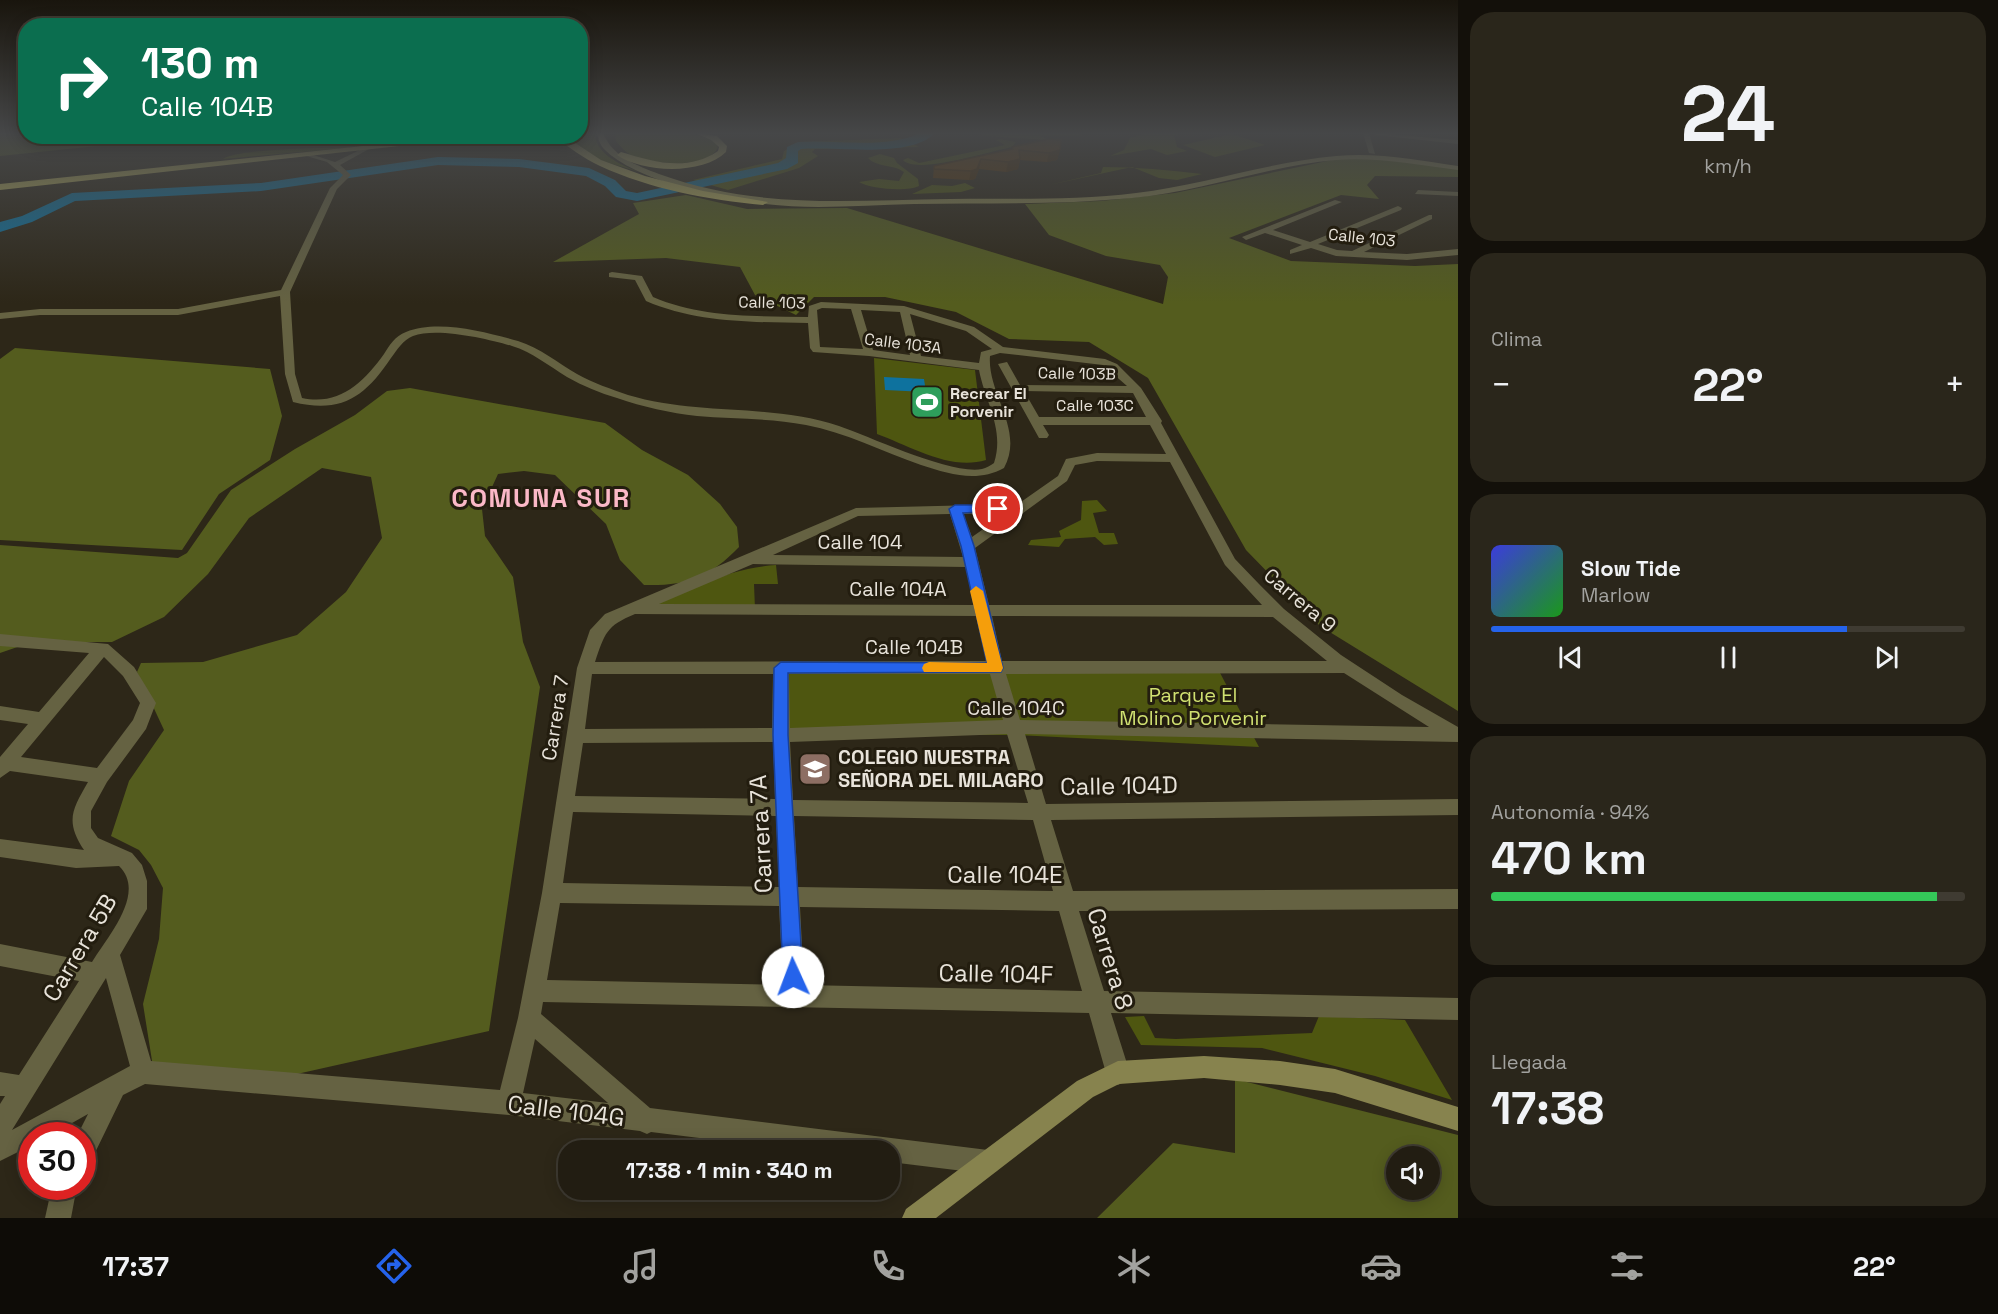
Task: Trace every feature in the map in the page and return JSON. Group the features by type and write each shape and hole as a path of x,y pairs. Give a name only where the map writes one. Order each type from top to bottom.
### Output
{"highway":[{"path":"707,190 763,202"}],"main road":[{"path":"708,190 780,199 1097,194 1135,190"},
{"path":"763,202 799,204 1123,196 1179,190"},
{"path":"915,1218 1085,1089 1118,1073 1204,1067 1280,1073 1335,1081 1458,1119"}],"street":[{"path":"334,190 285,292 290,374 297,400 306,403 339,401 355,394 400,339 419,331 435,331 516,344 540,353 586,382 653,406 713,416 812,421 951,469 978,473 990,471 1000,465 1005,455 1004,430 984,367 985,354 1000,350"},
{"path":"1418,192 1458,194"},
{"name":"Calle 103","path":"1246,237 1338,202"},
{"path":"1293,252 1398,208"},
{"path":"1352,255 1429,217"},
{"name":"Calle 103","path":"1265,230 1331,252 1352,255 1407,257 1458,252"},
{"name":"Calle 103","path":"612,275 639,278 649,299 680,310 749,318 812,320 812,308 815,306 904,309 970,329 1000,350"},
{"path":"0,316 63,310 161,313 201,310 285,292"},
{"path":"855,306 869,353"},
{"path":"904,309 917,360"},
{"name":"Calle 103A","path":"812,320 817,350 869,353 984,367"},
{"name":"Carrera 9","path":"1000,350 1105,362 1137,390 1156,421 1230,562 1275,611 1350,667 1420,714 1458,735"},
{"name":"Calle 103B","path":"1003,364 1043,435"},
{"name":"Calle 103B","path":"1016,388 1137,390"},
{"name":"Calle 103C","path":"1034,421 1156,421"},
{"path":"973,548 1019,508 1063,478 1070,462 1097,457 1175,458"},
{"path":"955,509 1019,508"},
{"name":"Carrera 7","path":"509,1103 529,1018 552,893 585,668 598,630 610,618 630,609 865,510 955,509"},
{"name":"Carrera 8","path":"955,509 973,548 981,611 996,668 1118,1073"},
{"name":"Calle 104","path":"750,560 973,548"},
{"name":"Calle 104A","path":"630,609 1275,611"},
{"path":"5,639 102,648 113,654 129,672 148,703 140,724 101,776 82,810 82,830 92,845 124,855"},
{"path":"3,767 102,648"},
{"name":"Calle 104B","path":"585,668 1350,667"},
{"name":"Carrera 7A","path":"781,668 781,735 791,898 794,997"},
{"path":"0,713 42,719"},
{"name":"Calle 104C","path":"574,736 781,735 1015,727 1458,735"},
{"path":"3,767 101,776"},
{"name":"Calle 104D","path":"565,804 786,810 1039,812 1458,807"},
{"path":"0,848 80,860 103,860 124,855"},
{"name":"Carrera 5B","path":"0,1126 137,909 139,881 132,865 124,855"},
{"name":"Calle 104E","path":"552,893 1066,901 1458,899"},
{"path":"0,1149 143,1071 109,953"},
{"path":"0,955 96,973"},
{"name":"Calle 104F","path":"533,991 1096,1004 1458,1009"},
{"path":"529,1018 647,1122"},
{"name":"Calle 104G","path":"143,1071 509,1103 647,1122 988,1162"},
{"path":"0,1084 24,1088"},
{"path":"96,1124 115,1087"},
{"path":"58,1218 60,1200"}],"green space":[{"path":"921,190 969,190 961,192 912,194"},
{"path":"1190,190 1371,190 1379,199 1341,195 1229,238 1291,261 1415,266 1458,264 1458,711 1320,626 1246,550 1148,378 1089,342 1009,339 956,312 885,297 814,297 796,315 755,295 740,267 666,258 553,262 639,214 633,203 686,195 747,209 847,208 1163,304 1168,277 1160,265 1106,256 1049,235 1025,204 1101,201"},
{"path":"15,348 270,369 282,416 270,460 219,494 182,550 0,540 0,359"},
{"name":"Recrear El Porvenir","path":"874,358 975,370 986,460 972,463 944,460 877,434"},
{"path":"410,388 605,423 642,450 688,475 720,504 737,527 739,547 718,566 696,578 673,584 644,585 620,560 606,524 555,475 524,471 498,474 482,509 485,536 513,577 523,642 540,687 489,1031 279,1078 153,1067 143,1004 159,939 163,888 151,865 139,850 111,836 129,781 164,730 137,672 141,663 203,662 297,635 346,592 382,538 371,477 322,468 249,518 208,574 164,617 112,642 32,642 0,653 0,545 178,558 187,553 231,490 295,449 355,415 387,391"},
{"path":"1097,500 1107,511 1093,513 1099,533 1114,533 1118,544 1104,545 1095,537 1065,539 1059,547 1028,545 1031,540 1061,537 1059,531 1081,520 1082,501"},
{"path":"776,565 778,584 754,584 755,609 642,611 691,588 724,576"},
{"name":"Parque El Molino Porvenir","path":"783,668 1218,669 1259,747 1014,735 781,735"},
{"path":"1144,1016 1155,1038 1176,1039 1312,1033 1319,1016 1405,1020 1452,1100 1375,1076 1262,1048 1141,1045 1125,1017"},
{"path":"1235,1079 1458,1135 1458,1218 1097,1218 1173,1143 1235,1153"}],"water":[{"path":"884,377 924,379 926,392 885,390"}],"waterway":[{"path":"0,227 27,219 72,197 207,190"},
{"path":"617,190 621,194 637,197 670,190"}],"slow traffic":[{"path":"929,668 996,668 976,591"}],"place":[{"name":"Recrear El Porvenir","path":"927,402"},
{"name":"COLEGIO NUESTRA SEÑORA DEL MILAGRO","path":"815,769"}],"district":[{"name":"COMUNA SUR","path":"541,498"}],"route":[{"path":"793,977 791,898 781,735 781,668 996,668 969,562 968,546 955,509 998,509"}]}
